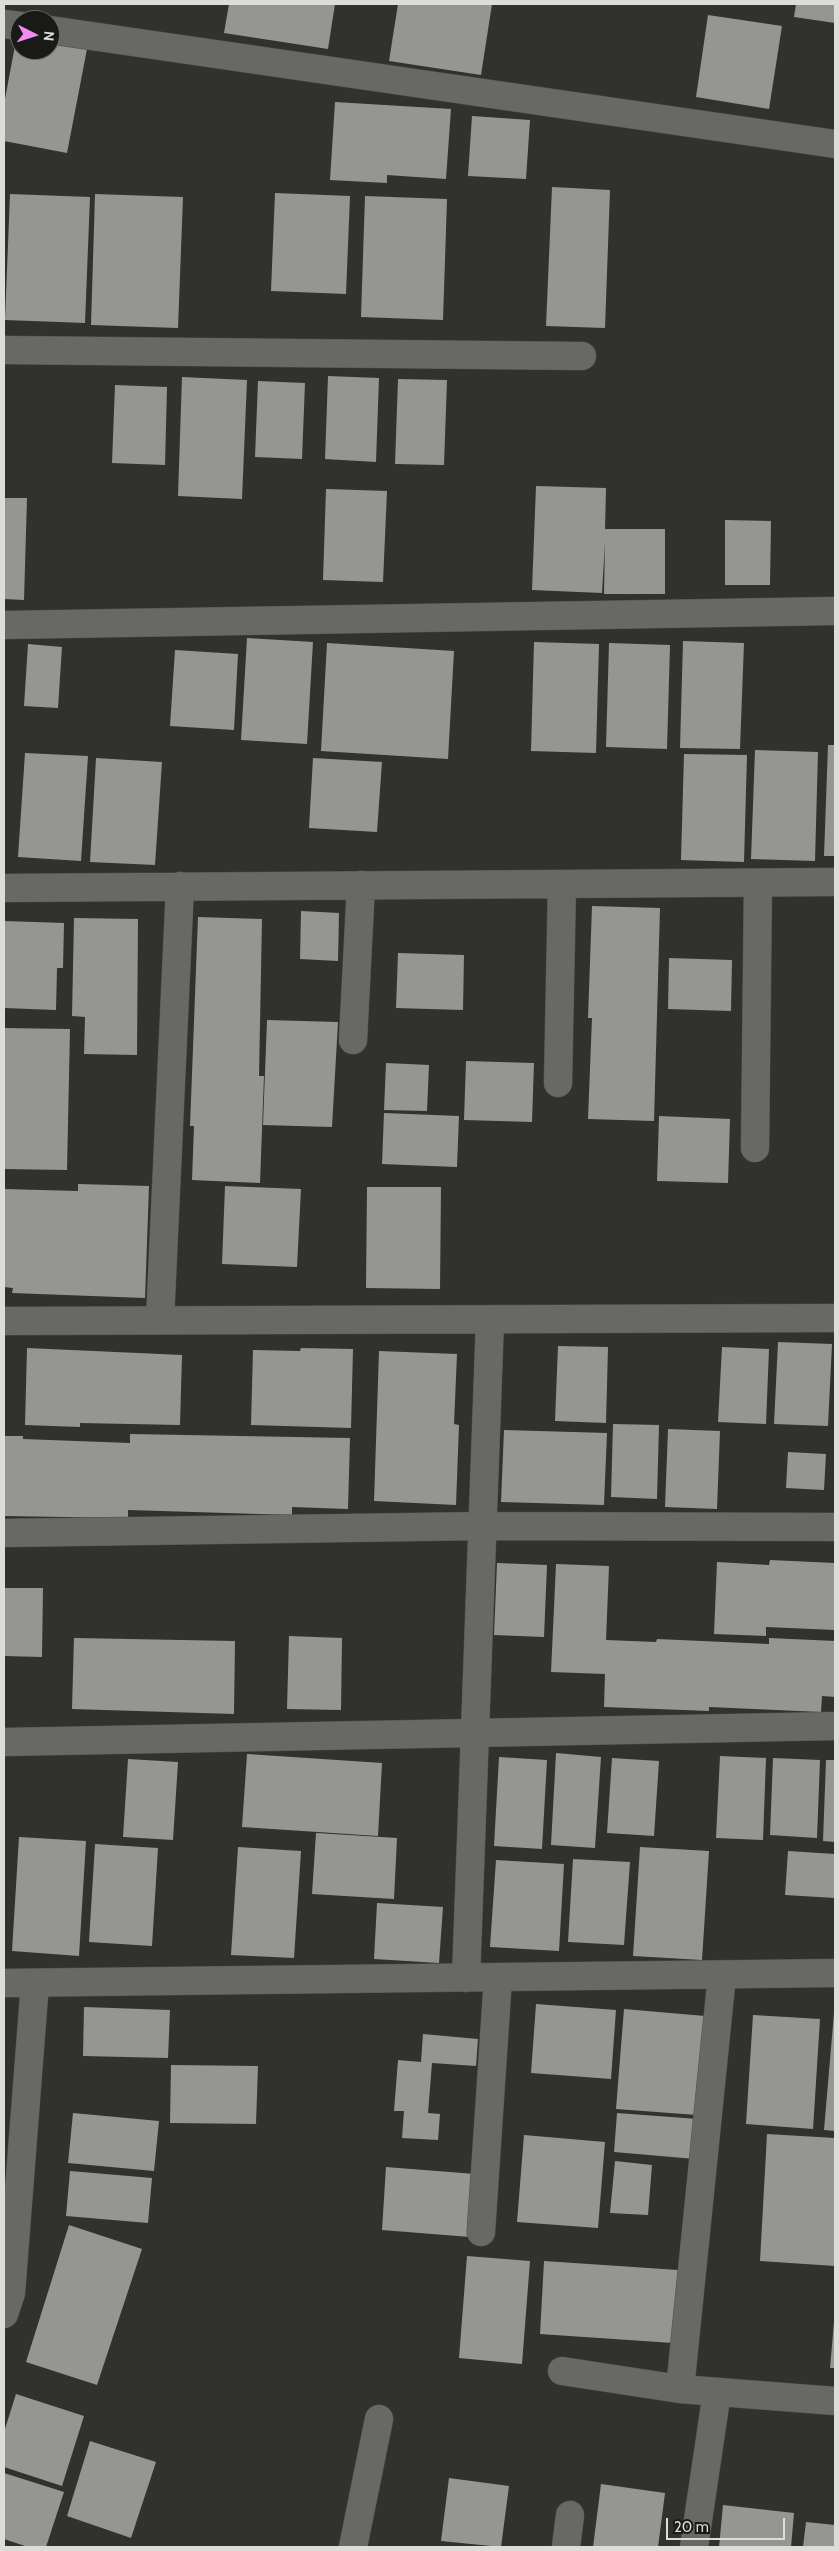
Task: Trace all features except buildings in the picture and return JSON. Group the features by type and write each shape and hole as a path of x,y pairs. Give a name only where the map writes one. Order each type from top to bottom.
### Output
{"street":[{"path":"60,31 835,144"},
{"path":"4,350 582,356"},
{"path":"4,625 835,611"},
{"path":"4,888 835,882"},
{"path":"755,1148 758,883"},
{"path":"558,1083 562,884"},
{"path":"353,1040 361,885"},
{"path":"160,1320 180,886"},
{"path":"4,1321 835,1318"},
{"path":"466,1978 484,1526 490,1320"},
{"path":"4,1533 484,1526 835,1527"},
{"path":"4,1742 835,1726"},
{"path":"4,1983 835,1973"},
{"path":"680,2389 722,1974"},
{"path":"481,2232 498,1978"},
{"path":"4,2314 11,2293 35,1983"},
{"path":"562,2371 680,2389 835,2401"},
{"path":"694,2547 717,2392"},
{"path":"352,2547 379,2419"},
{"path":"566,2547 570,2515"}]}
